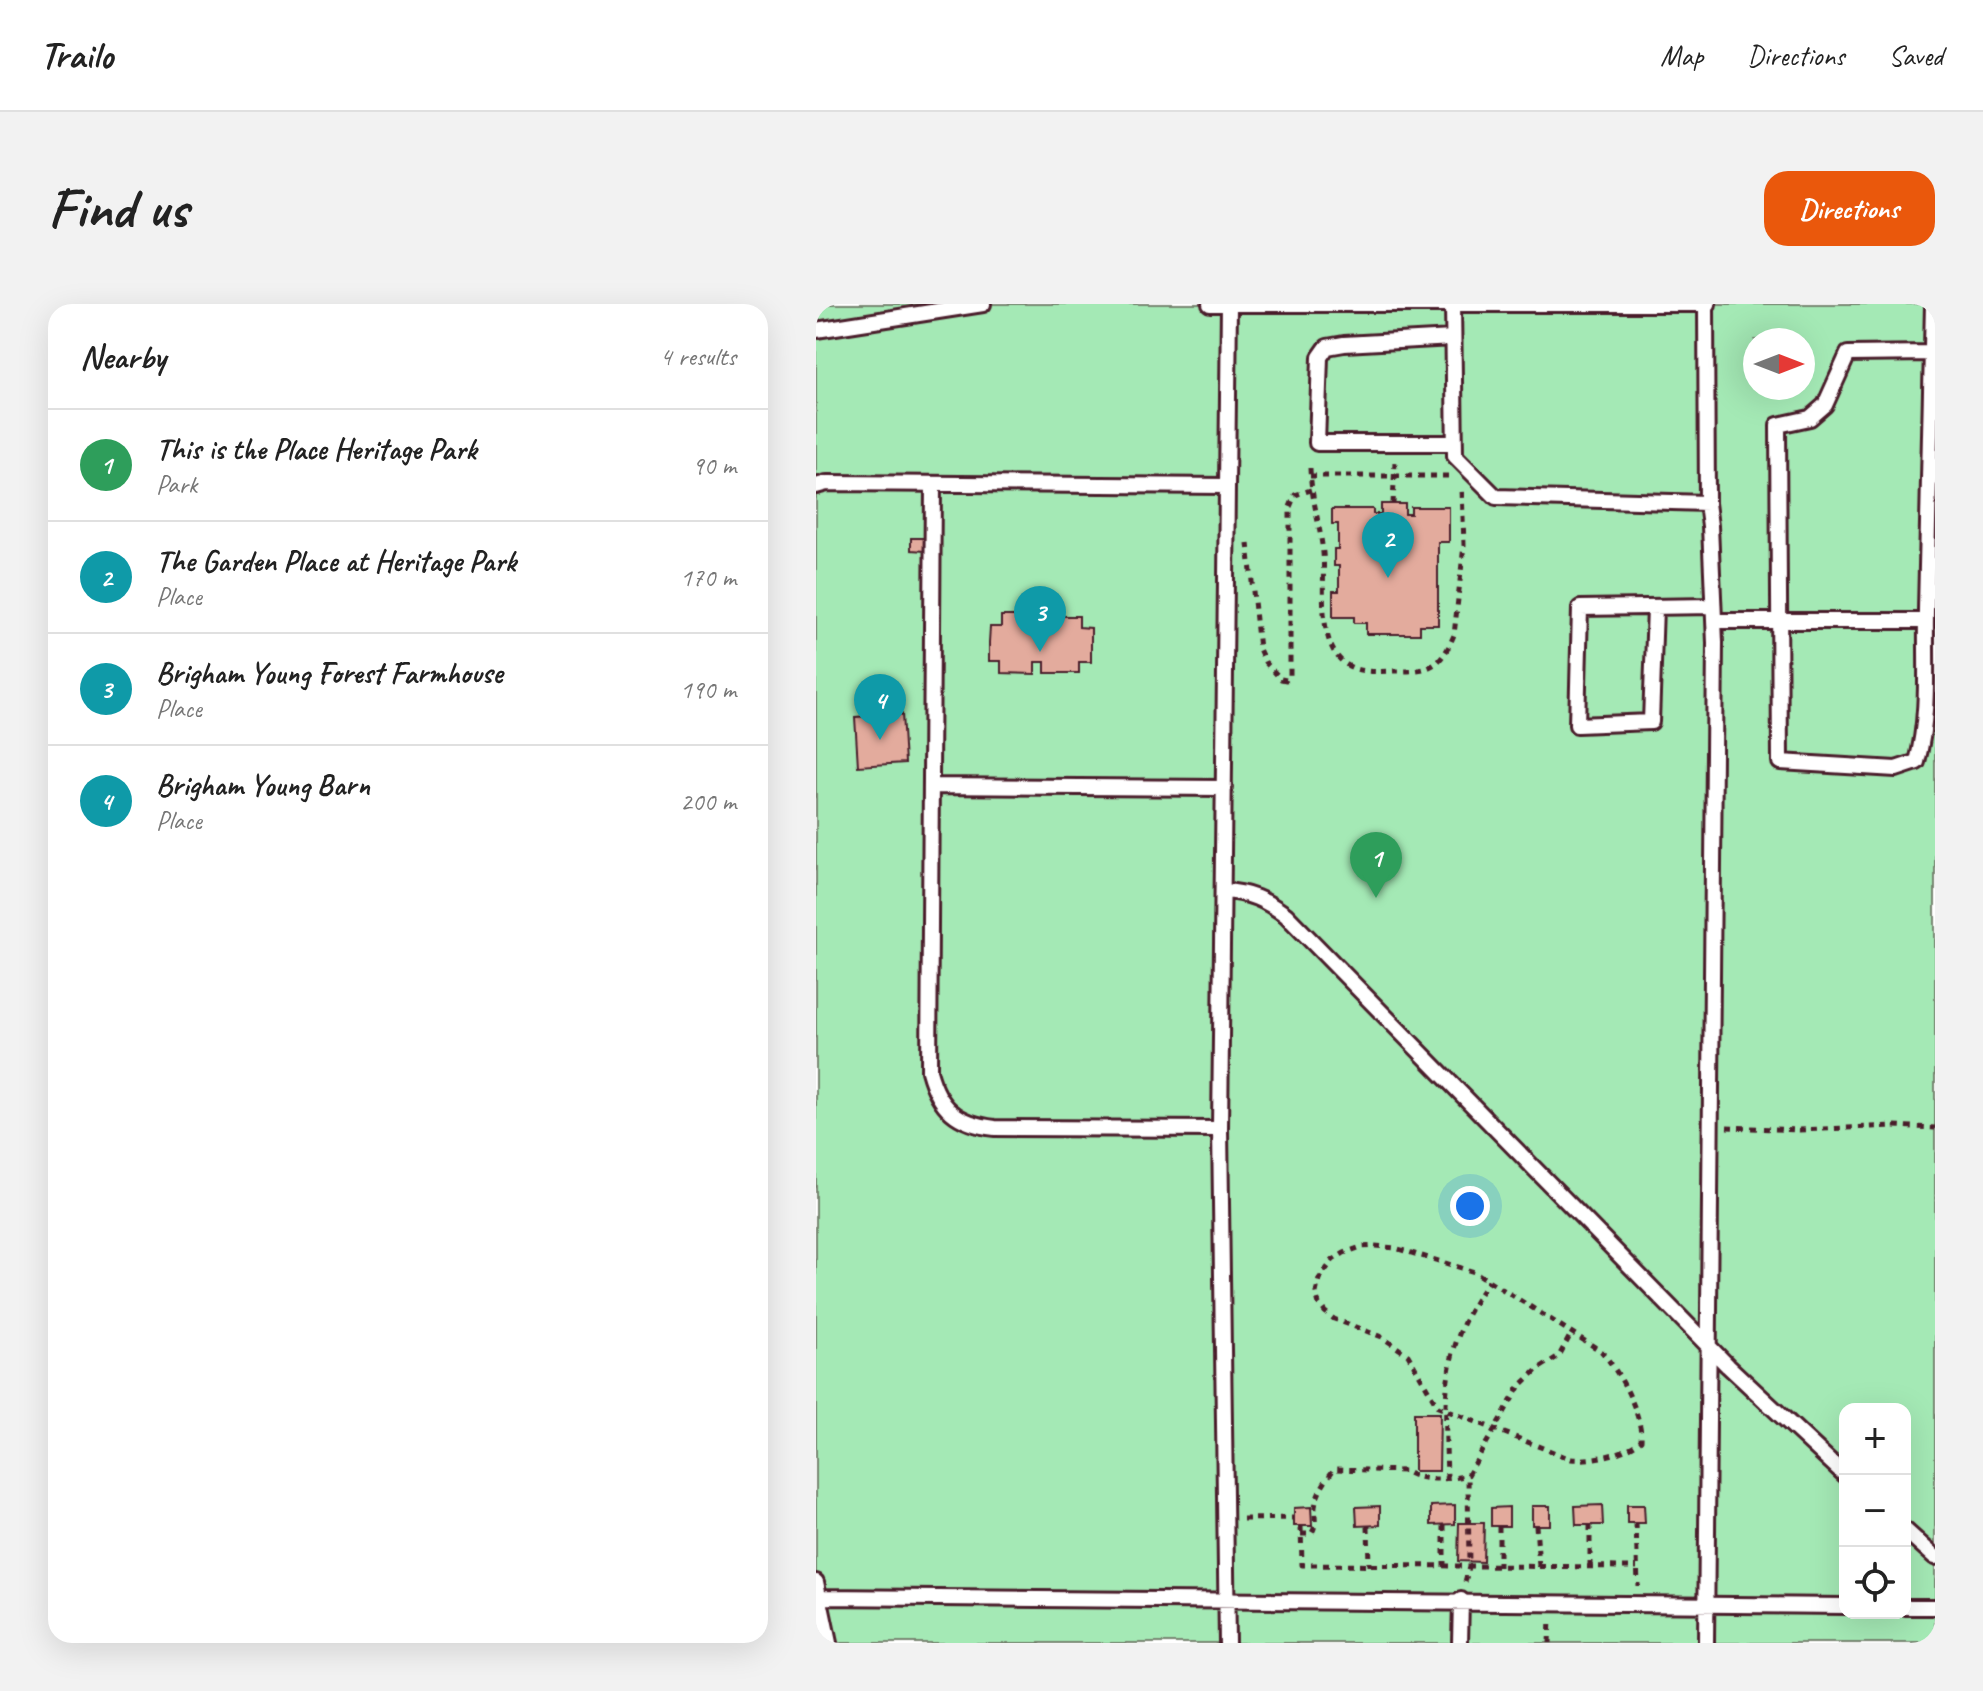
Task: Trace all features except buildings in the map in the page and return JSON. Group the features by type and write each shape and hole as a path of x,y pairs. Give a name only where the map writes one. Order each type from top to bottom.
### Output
{"lane":[{"path":"816,330 983,304"},
{"path":"1210,304 1707,304 1707,503 1714,614 1706,1643"},
{"path":"1227,1643 1220,1129 1229,304"},
{"path":"1453,304 1455,456 1496,497 1707,503"},
{"path":"1932,353 1848,354 1825,405 1810,418 1778,425 1780,762 1896,769 1917,762 1923,740 1926,621 1932,353 1933,304"},
{"path":"1453,338 1327,347 1320,357 1317,443 1454,443"},
{"path":"816,486 827,483 1227,486"},
{"path":"933,484 929,1071 935,1093 946,1107 973,1126 1220,1129"},
{"path":"1655,607 1651,722 1577,725 1580,608 1655,607 1780,621 1926,621"},
{"path":"931,786 1224,788"},
{"path":"1223,891 1244,892 1286,915 1707,1343 1839,1469"},
{"path":"1911,1535 1935,1557"},
{"path":"829,1643 818,1589 1227,1599 1839,1606"},
{"path":"1460,1643 1461,1600"},
{"path":"1911,1607 1935,1607"}],"path":[{"path":"1393,504 1396,453"},
{"path":"1310,468 1310,476 1311,490 1323,558 1323,616 1326,632 1343,662 1367,671 1416,671 1433,667 1443,658 1454,635 1464,545 1461,476 1310,476"},
{"path":"1246,529 1259,649 1265,662 1281,679 1286,680 1290,675 1290,507 1295,495 1311,490"},
{"path":"1323,558 1334,558"},
{"path":"1710,1126 1799,1130 1894,1126 1935,1128"},
{"path":"1375,1246 1395,1248 1456,1265 1489,1281 1601,1351 1616,1368 1641,1429 1641,1440 1631,1448 1579,1460 1563,1457 1446,1411 1438,1407 1408,1355 1382,1337 1334,1319 1325,1312 1316,1293 1319,1279 1333,1260 1361,1247 1375,1246"},
{"path":"1447,1479 1448,1370 1454,1346 1474,1301 1489,1281"},
{"path":"1461,1600 1469,1567 1468,1475 1519,1387 1538,1369 1559,1356 1571,1334"},
{"path":"1301,1534 1311,1534 1315,1528 1315,1508 1323,1484 1334,1469 1405,1471 1412,1476 1447,1479 1468,1475"},
{"path":"1226,1519 1294,1518"},
{"path":"1636,1523 1639,1603"},
{"path":"1444,1525 1444,1567"},
{"path":"1536,1525 1539,1567"},
{"path":"1590,1525 1590,1567"},
{"path":"1301,1526 1302,1565 1637,1567"},
{"path":"1368,1526 1369,1566"},
{"path":"1499,1526 1499,1567"}],"green space":[{"path":"816,304 1935,304 1935,1643 816,1643"}],"place":[{"name":"The Garden Place at Heritage Park","path":"1388,578"},
{"name":"Brigham Young Forest Farmhouse","path":"1040,652"},
{"name":"Brigham Young Barn","path":"880,740"},
{"name":"This is the Place Heritage Park","path":"1376,898"}]}
